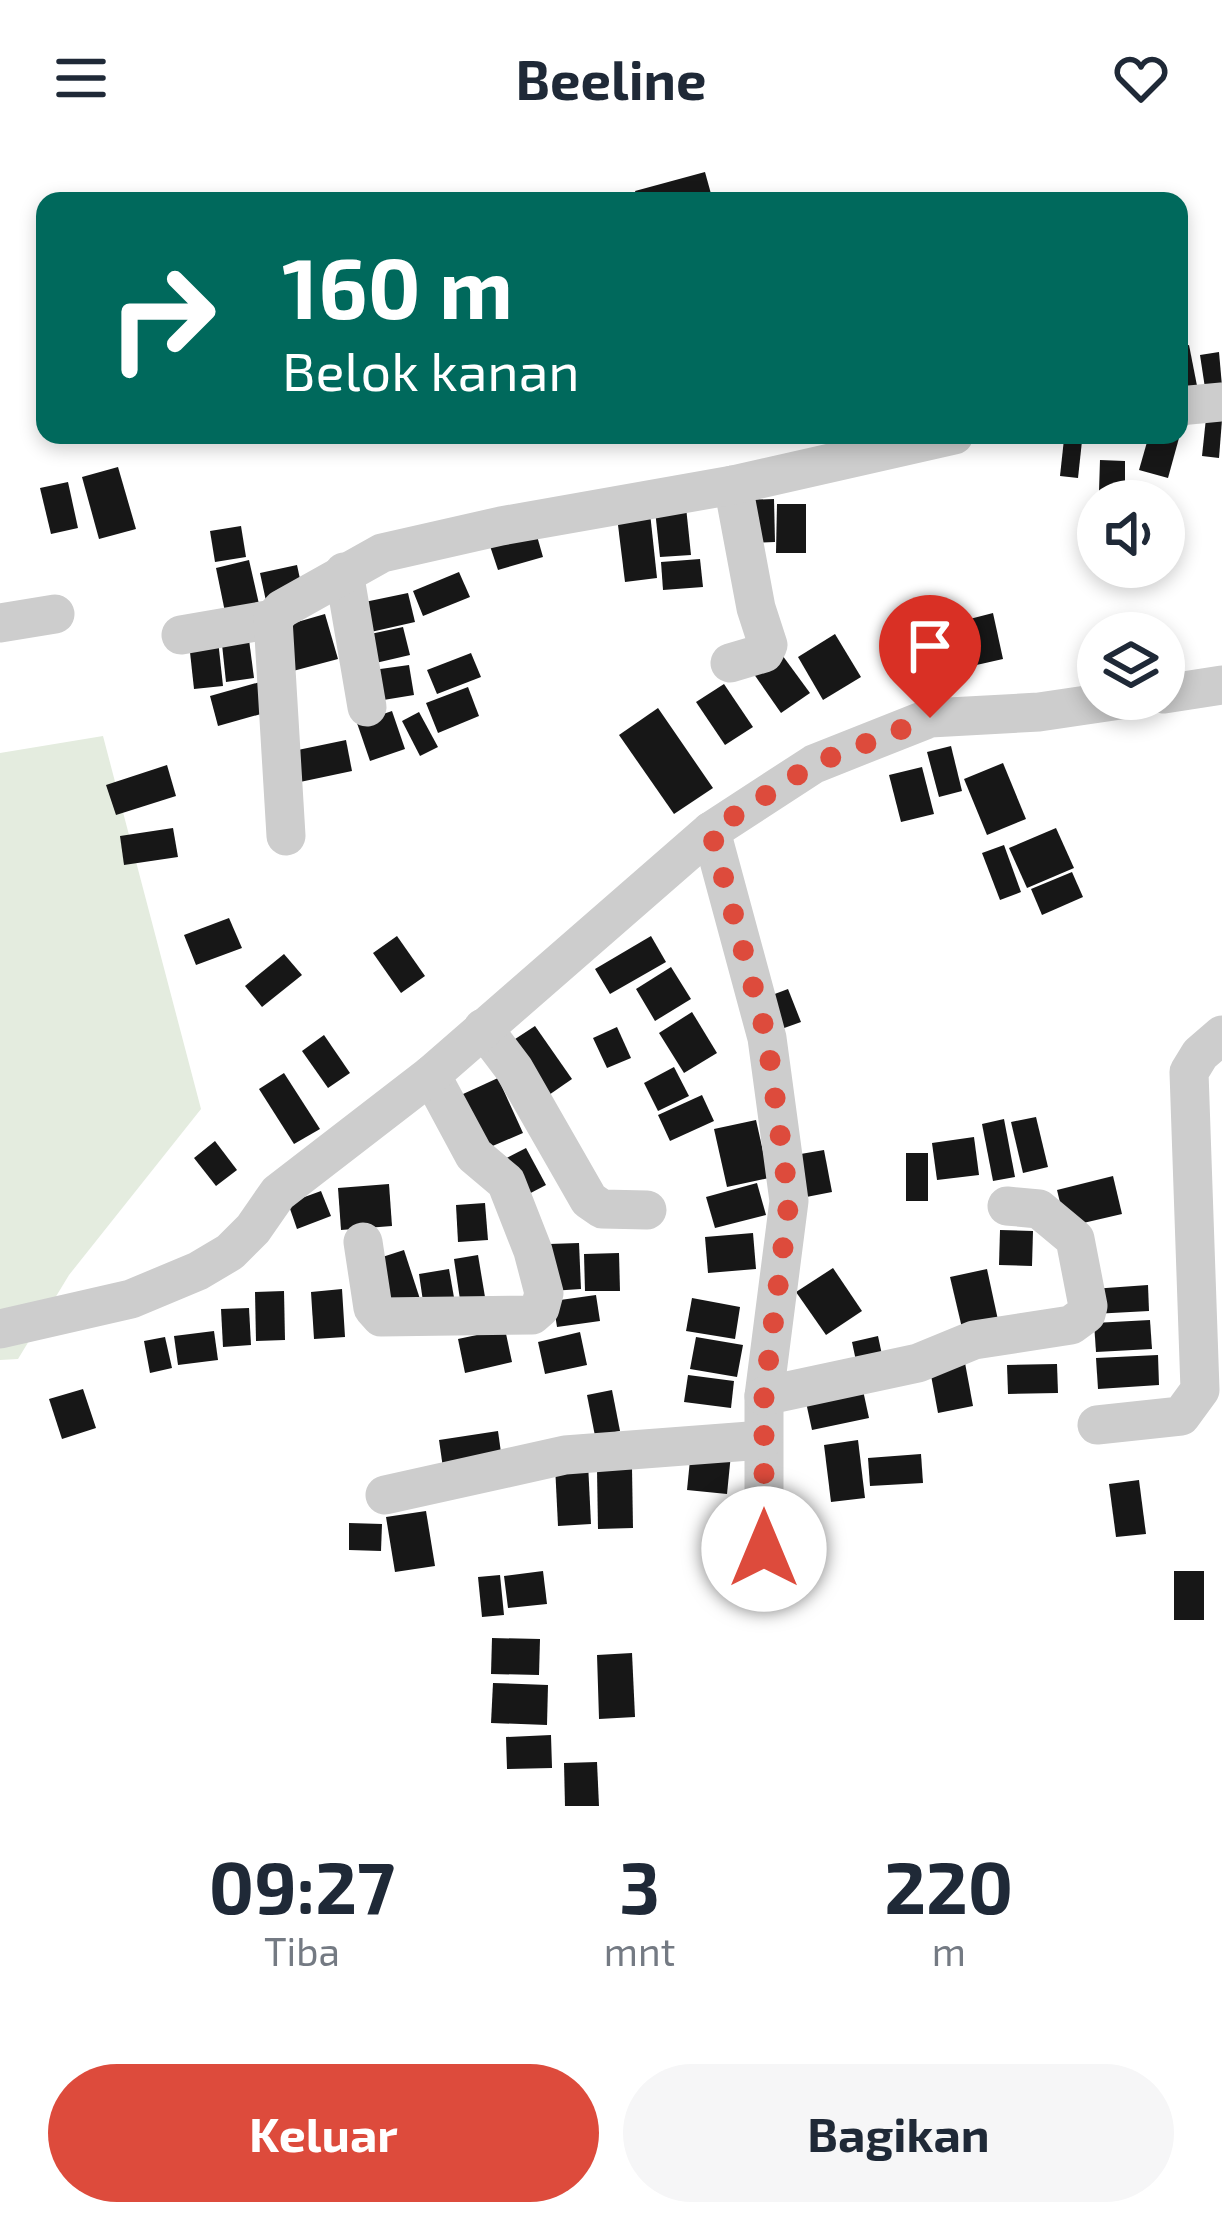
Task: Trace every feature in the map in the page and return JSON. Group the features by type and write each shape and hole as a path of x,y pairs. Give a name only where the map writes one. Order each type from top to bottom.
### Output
{"street":[{"path":"1188,405 1222,403"},
{"path":"181,635 273,619 365,559 402,548 913,444"},
{"path":"730,663 764,653 733,484"},
{"path":"344,572 367,707"},
{"path":"0,623 55,614"},
{"path":"273,619 286,836"},
{"path":"1185,691 1222,685"},
{"path":"0,1329 131,1299 220,1259 253,1229 278,1193 431,1075 711,831 814,764 910,723 1077,706"},
{"path":"711,831 767,1038 789,1201 764,1396 764,1549"},
{"path":"483,1028 514,1070 589,1200 602,1210 646,1210"},
{"path":"1097,1425 1181,1416 1200,1390 1189,1072 1200,1054 1222,1035"},
{"path":"363,1242 373,1308 381,1316 532,1315 541,1308 544,1293 533,1251 506,1182 474,1155 431,1075"},
{"path":"764,1396 918,1363 974,1340 1071,1325 1082,1318 1088,1306 1075,1239 1039,1210 1006,1205"},
{"path":"386,1495 565,1455 763,1440"}],"shaded area":[{"path":"103,736 201,1109 69,1275 18,1359 0,1360 0,753"}],"building":[{"path":"705,172 711,192 635,192"},
{"path":"1188,345 1200,401 1188,403"},
{"path":"1219,352 1222,386 1205,388 1200,355"},
{"path":"1206,418 1222,420 1219,458 1202,456"},
{"path":"1063,444 1082,444 1078,478 1060,476"},
{"path":"1146,444 1177,444 1168,478 1139,470"},
{"path":"1100,460 1125,461 1125,480 1099,480"},
{"path":"118,467 136,529 99,539 82,477"},
{"path":"68,482 78,528 51,534 40,488"},
{"path":"774,499 775,542 746,543 745,500"},
{"path":"777,504 806,504 806,553 776,553"},
{"path":"686,507 691,555 660,557 655,510"},
{"path":"650,513 657,578 625,582 617,517"},
{"path":"533,522 543,557 498,570 487,537"},
{"path":"241,526 246,557 215,562 210,531"},
{"path":"700,559 703,587 663,590 661,562"},
{"path":"249,560 259,604 225,612 216,568"},
{"path":"297,565 303,593 266,601 260,573"},
{"path":"459,572 470,597 423,616 413,591"},
{"path":"408,593 415,622 362,634 355,604"},
{"path":"993,613 1003,659 972,666 962,621"},
{"path":"325,614 338,659 293,671 280,627"},
{"path":"958,624 965,670 939,674 932,628"},
{"path":"403,627 410,655 367,665 361,636"},
{"path":"248,632 254,678 226,682 221,635"},
{"path":"835,634 861,677 823,700 798,657"},
{"path":"218,640 223,686 194,689 189,643"},
{"path":"777,648 810,693 781,713 749,667"},
{"path":"471,653 481,677 437,694 427,670"},
{"path":"409,665 414,695 371,702 366,671"},
{"path":"260,682 268,712 218,726 210,696"},
{"path":"724,684 753,727 725,745 696,702"},
{"path":"468,687 479,716 438,733 426,703"},
{"path":"658,708 713,788 674,814 619,735"},
{"path":"392,711 405,749 370,761 357,723"},
{"path":"419,712 438,747 420,756 402,721"},
{"path":"346,740 352,771 300,782 293,751"},
{"path":"951,746 962,791 939,797 927,752"},
{"path":"1003,763 1026,819 987,835 964,779"},
{"path":"167,765 176,796 116,815 106,785"},
{"path":"922,767 934,814 901,822 889,775"},
{"path":"173,828 178,857 124,865 120,836"},
{"path":"1056,828 1074,868 1027,888 1009,848"},
{"path":"1004,845 1021,892 1000,900 982,853"},
{"path":"1072,872 1083,897 1042,915 1031,889"},
{"path":"229,918 242,948 196,965 184,935"},
{"path":"397,936 425,976 401,993 373,953"},
{"path":"651,936 666,962 610,994 595,969"},
{"path":"284,954 302,975 262,1007 245,986"},
{"path":"671,967 691,999 655,1021 636,989"},
{"path":"788,989 801,1022 773,1032 761,999"},
{"path":"692,1012 717,1053 684,1073 659,1033"},
{"path":"535,1026 572,1079 546,1097 509,1043"},
{"path":"617,1027 631,1058 607,1068 593,1038"},
{"path":"324,1035 350,1073 328,1088 302,1051"},
{"path":"674,1067 689,1096 658,1111 644,1083"},
{"path":"284,1073 320,1129 294,1144 259,1089"},
{"path":"498,1078 523,1133 474,1154 450,1100"},
{"path":"702,1095 714,1121 670,1141 658,1115"},
{"path":"1036,1117 1048,1167 1023,1173 1011,1122"},
{"path":"1004,1119 1015,1177 993,1181 982,1124"},
{"path":"756,1120 769,1178 727,1187 714,1129"},
{"path":"974,1137 979,1175 937,1180 932,1143"},
{"path":"215,1141 237,1170 216,1186 194,1158"},
{"path":"526,1148 546,1185 521,1198 501,1161"},
{"path":"824,1150 832,1192 796,1199 789,1156"},
{"path":"906,1153 928,1153 928,1201 906,1201"},
{"path":"1113,1176 1122,1214 1066,1227 1057,1190"},
{"path":"757,1183 766,1215 715,1228 706,1197"},
{"path":"389,1184 392,1226 341,1230 338,1188"},
{"path":"321,1191 331,1216 297,1229 288,1203"},
{"path":"485,1203 488,1240 458,1242 456,1205"},
{"path":"1000,1230 1033,1231 1032,1266 999,1265"},
{"path":"753,1233 756,1269 708,1273 705,1237"},
{"path":"579,1243 581,1289 551,1291 549,1244"},
{"path":"404,1250 420,1299 386,1310 370,1261"},
{"path":"619,1253 620,1291 585,1291 584,1254"},
{"path":"478,1255 487,1309 462,1313 454,1259"},
{"path":"833,1268 862,1311 826,1335 796,1292"},
{"path":"449,1269 455,1303 424,1308 419,1274"},
{"path":"987,1269 998,1320 962,1328 950,1277"},
{"path":"1148,1285 1149,1311 1093,1314 1092,1289"},
{"path":"342,1289 345,1337 314,1339 311,1292"},
{"path":"284,1291 285,1340 256,1341 255,1292"},
{"path":"596,1295 600,1321 557,1327 553,1301"},
{"path":"692,1298 740,1307 735,1339 686,1331"},
{"path":"249,1308 251,1345 223,1347 221,1309"},
{"path":"1150,1320 1152,1349 1096,1352 1094,1323"},
{"path":"505,1329 512,1362 465,1373 458,1339"},
{"path":"214,1331 218,1360 178,1365 174,1336"},
{"path":"580,1332 587,1365 545,1374 538,1342"},
{"path":"878,1336 885,1369 859,1375 852,1342"},
{"path":"165,1337 172,1368 150,1373 144,1341"},
{"path":"696,1337 743,1345 737,1377 690,1369"},
{"path":"963,1352 973,1406 938,1413 928,1359"},
{"path":"1158,1355 1159,1385 1098,1389 1096,1358"},
{"path":"1057,1364 1058,1393 1008,1394 1007,1365"},
{"path":"688,1375 734,1381 731,1408 684,1402"},
{"path":"861,1381 869,1418 812,1430 804,1393"},
{"path":"83,1389 96,1428 62,1439 49,1399"},
{"path":"612,1390 620,1431 595,1436 587,1395"},
{"path":"498,1431 503,1467 444,1475 439,1440"},
{"path":"858,1440 865,1498 831,1502 824,1445"},
{"path":"691,1450 731,1454 727,1494 687,1490"},
{"path":"921,1454 923,1483 870,1486 868,1458"},
{"path":"588,1463 591,1524 558,1526 555,1465"},
{"path":"632,1468 633,1528 598,1529 597,1469"},
{"path":"1139,1480 1146,1534 1116,1537 1109,1484"},
{"path":"426,1511 435,1566 395,1572 386,1517"},
{"path":"349,1523 382,1524 381,1551 349,1550"},
{"path":"543,1571 547,1604 508,1608 504,1576"},
{"path":"1174,1571 1204,1571 1204,1620 1174,1620"},
{"path":"500,1575 504,1615 482,1617 478,1577"},
{"path":"492,1638 540,1639 539,1675 491,1674"},
{"path":"632,1653 635,1717 599,1719 597,1655"},
{"path":"493,1683 548,1685 547,1725 491,1723"},
{"path":"551,1735 552,1768 507,1769 506,1737"},
{"path":"597,1762 599,1806 565,1806 564,1763"}],"route":[{"path":"764,1549 764,1396 789,1201 767,1038 711,831 814,764 930,718"}]}
